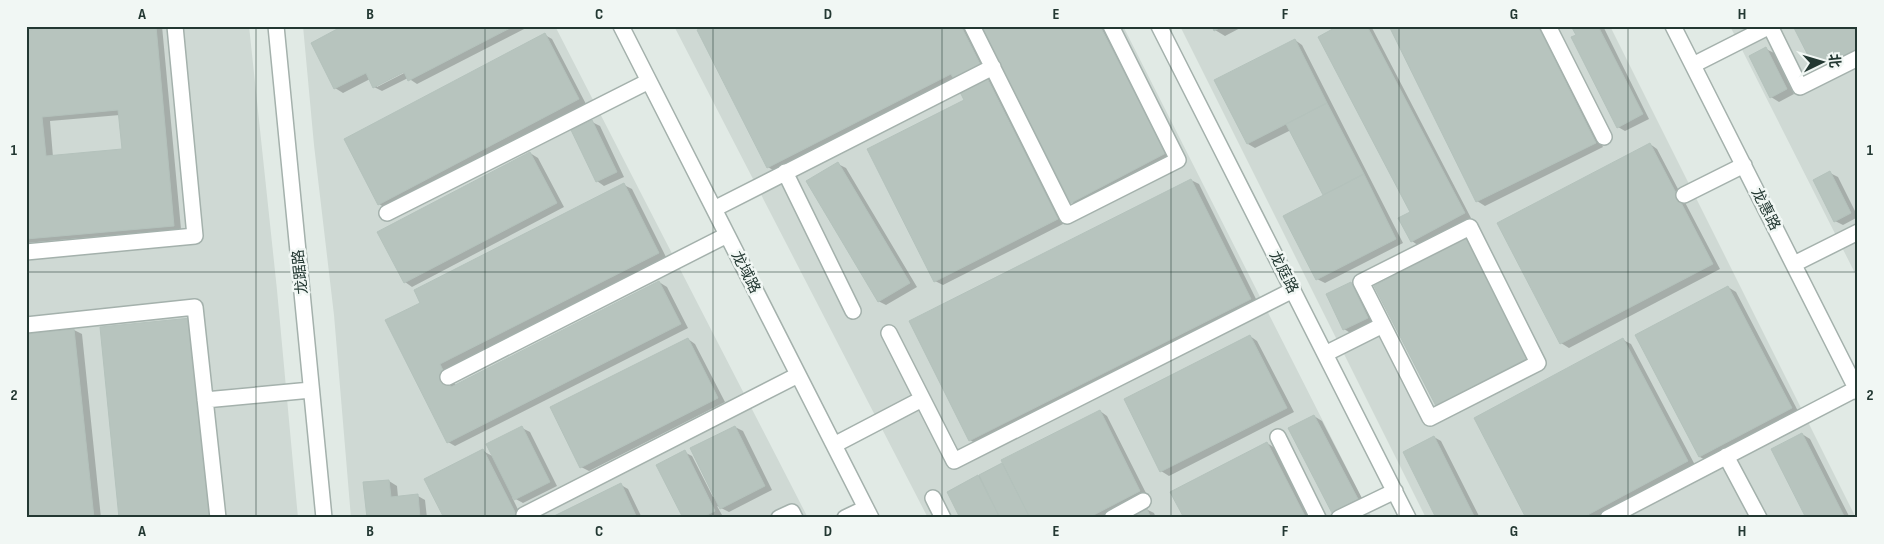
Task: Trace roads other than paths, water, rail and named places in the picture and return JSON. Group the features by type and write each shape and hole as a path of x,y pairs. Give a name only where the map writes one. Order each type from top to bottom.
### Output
{"street":[{"path":"26,252 195,236 175,26"},
{"name":"龙踞路","path":"276,26 324,518"},
{"name":"龙域路","path":"621,26 868,513"},
{"path":"972,26 1067,216 1178,160 1111,26"},
{"name":"龙庭路","path":"1159,26 1408,518"},
{"name":"龙惠路","path":"1673,26 1857,391"},
{"path":"1693,65 1770,26 1800,87 1858,58"},
{"path":"1552,28 1604,137"},
{"path":"714,209 993,67"},
{"path":"387,213 649,81"},
{"path":"1684,195 1744,164"},
{"path":"785,172 854,311"},
{"path":"1470,227 1538,363 1430,418 1383,325 1362,282 1470,227"},
{"path":"1794,264 1858,232"},
{"path":"448,377 727,235"},
{"path":"889,333 954,461 1293,290"},
{"path":"26,325 195,307 218,518"},
{"path":"1325,354 1383,325"},
{"path":"524,515 798,375"},
{"path":"205,400 312,390"},
{"path":"1608,518 1726,456 1857,391"},
{"path":"834,445 922,399"},
{"path":"1278,437 1318,518"},
{"path":"1726,456 1759,518"},
{"path":"1339,518 1395,491"},
{"path":"932,498 943,518"},
{"path":"1112,518 1143,502"},
{"path":"779,518 792,512 795,518"},
{"path":"845,518 868,513"}]}
